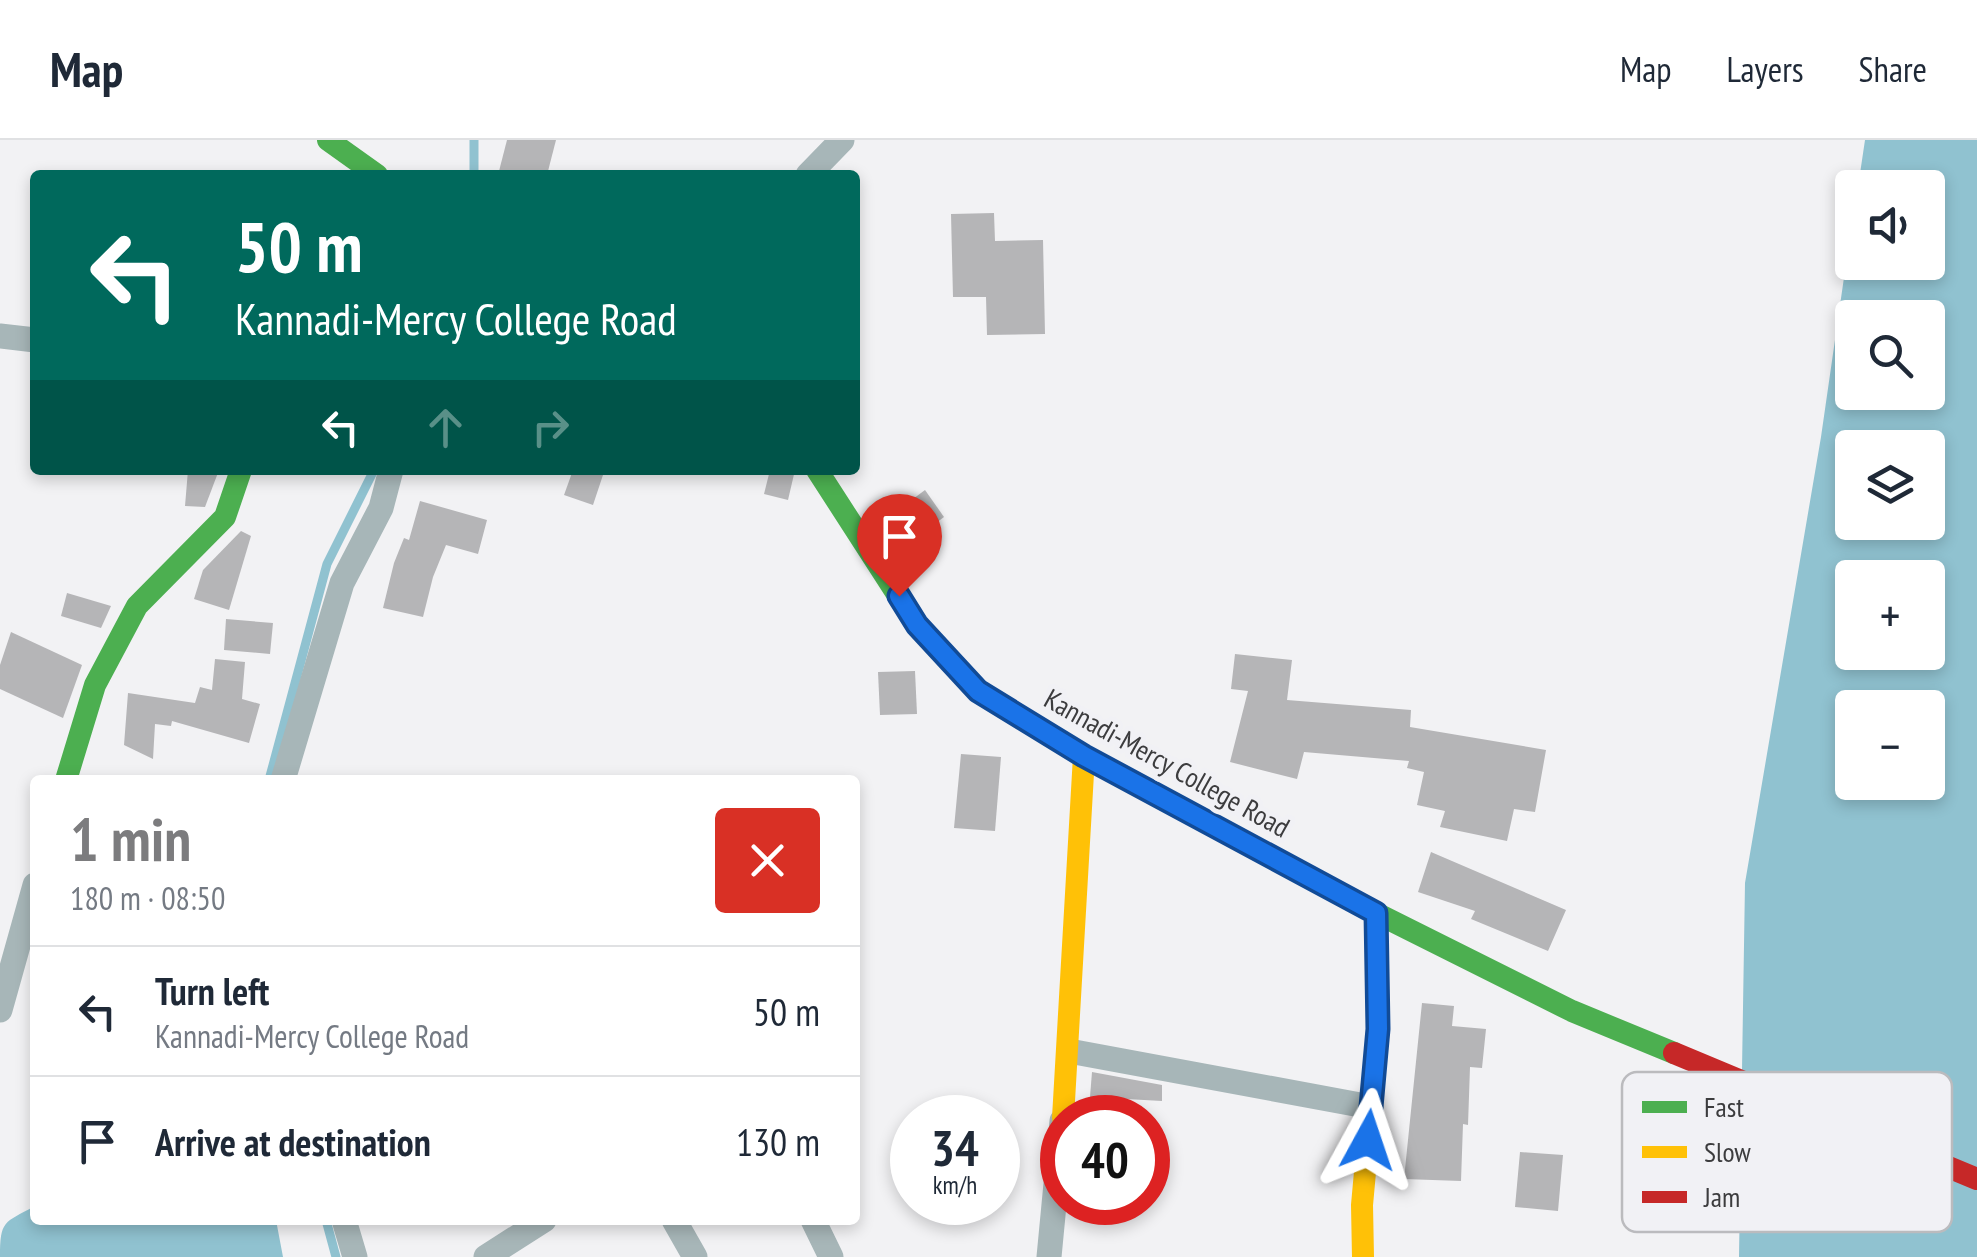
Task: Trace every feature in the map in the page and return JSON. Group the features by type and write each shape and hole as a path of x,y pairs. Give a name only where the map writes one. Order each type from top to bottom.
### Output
{"main road":[{"path":"328,140 370,170"},
{"path":"68,775 95,685 137,606 225,517 239,475"},
{"name":"Kannadi-Mercy College Road","path":"820,475 917,625 978,691 1084,756 1376,913 1572,1011 1718,1072"},
{"path":"1066,1095 1084,756"},
{"path":"1362,1257 1362,1205 1378,1029 1376,913"},
{"name":"Kannadi-Mercy College Road","path":"1952,1170 1977,1180"}],"street":[{"path":"813,170 842,140"},
{"path":"0,336 30,339"},
{"path":"285,775 342,583 381,508 390,475"},
{"path":"0,1010 30,903"},
{"path":"1070,1052 1371,1107"},
{"path":"345,1225 355,1257"},
{"path":"486,1257 536,1225"},
{"path":"677,1225 696,1257"},
{"path":"816,1225 832,1257"},
{"path":"1049,1257 1052,1225"}],"water":[{"path":"1865,140 1977,140 1977,1257 1739,1257 1739,1232 1952,1232 1952,1072 1742,1072 1745,883 1835,340 1835,410 1945,410 1945,300 1841,300 1844,280 1945,280 1945,170 1861,170"},
{"path":"30,1209 30,1225 277,1225 283,1257 0,1257 3,1229"}],"building":[{"path":"507,140 556,140 548,170 499,170"},
{"path":"994,213 995,241 1043,240 1045,334 987,335 986,297 953,297 951,214"},
{"path":"188,475 217,475 205,507 185,506"},
{"path":"571,475 603,475 593,505 564,495"},
{"path":"769,475 794,475 788,500 764,494"},
{"path":"925,490 944,517 920,535 901,508"},
{"path":"420,501 487,520 478,554 446,545 423,617 383,608 394,563 404,538 409,540"},
{"path":"241,531 251,536 229,610 194,599 203,570"},
{"path":"67,593 111,606 101,628 61,616"},
{"path":"226,619 273,623 270,654 224,650"},
{"path":"11,632 82,665 63,718 0,689 0,665"},
{"path":"1235,654 1292,660 1287,700 1411,710 1410,727 1546,750 1535,812 1514,809 1507,841 1440,827 1445,811 1417,805 1424,772 1407,768 1409,761 1304,752 1297,779 1230,762 1248,691 1231,689"},
{"path":"215,659 245,662 242,699 260,704 249,743 172,721 171,726 155,724 153,759 124,745 128,693 195,703 200,687 212,690"},
{"path":"915,671 917,714 880,715 878,672"},
{"path":"961,754 1001,757 995,831 954,828"},
{"path":"1431,852 1566,910 1548,951 1471,919 1475,911 1418,892"},
{"path":"1422,1003 1454,1006 1452,1026 1486,1029 1482,1068 1470,1067 1461,1181 1404,1179"},
{"path":"1092,1072 1162,1085 1162,1095 1090,1095"},
{"path":"1520,1152 1563,1155 1558,1211 1515,1207"}],"waterway":[{"path":"474,140 474,170"},
{"path":"270,775 327,564 372,475"},
{"path":"327,1225 336,1257"}],"traffic: fast":[{"path":"328,140 370,170"},
{"path":"68,775 95,685 137,606 225,517 239,475"},
{"path":"820,475 917,625 978,691 1084,756 1376,913 1572,1011 1674,1053"}],"traffic: slow":[{"path":"1064,1095 1084,756"},
{"path":"1363,1257 1362,1205 1378,1029 1376,913"}],"traffic: jam":[{"path":"1674,1053 1720,1072"},
{"path":"1952,1169 1977,1179"}],"route":[{"path":"899,596 917,625 978,691 1084,756 1376,913 1378,1029 1368,1140"}]}
